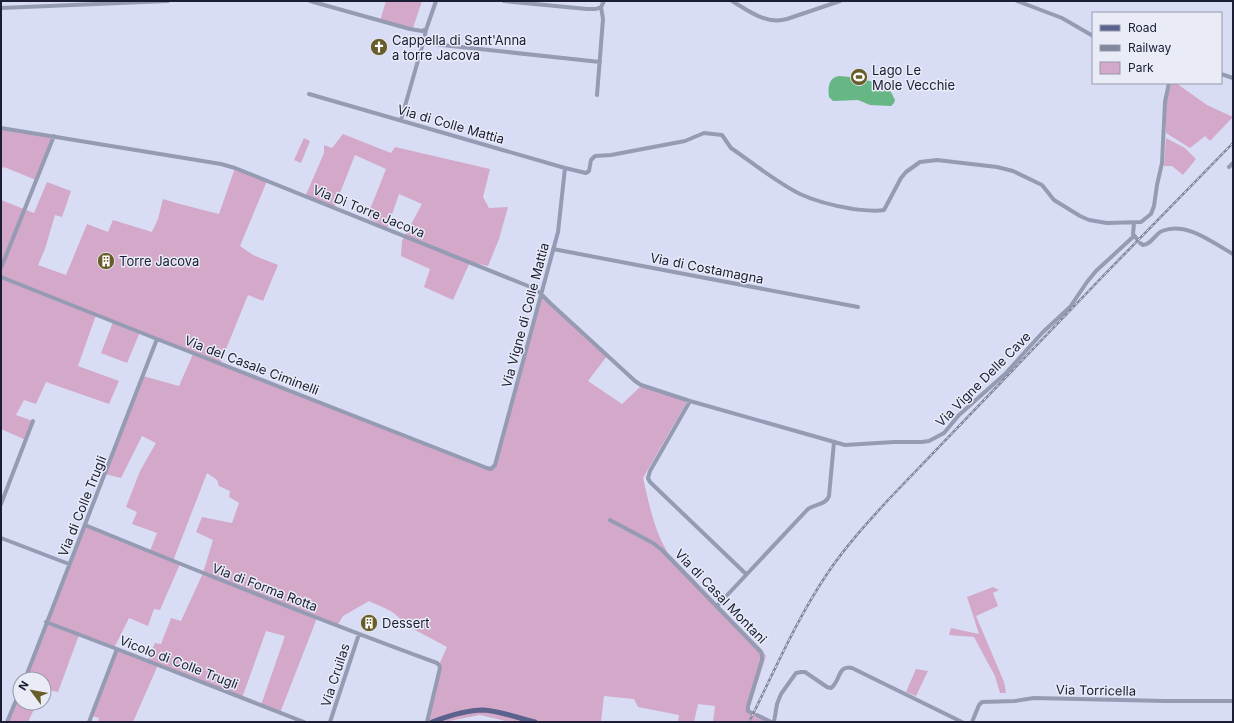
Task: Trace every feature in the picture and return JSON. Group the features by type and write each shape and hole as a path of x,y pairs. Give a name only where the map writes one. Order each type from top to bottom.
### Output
{"main road":[{"path":"432,722 461,713 481,710 535,722"}],"street":[{"path":"1,8 168,1"},
{"path":"310,1 410,30 422,31 426,29"},
{"path":"401,120 426,29 436,1"},
{"path":"504,1 585,9 596,9 601,7"},
{"path":"598,95 603,19 601,7 604,1"},
{"path":"732,1 760,17 769,20 787,19 840,1"},
{"path":"1017,1 1060,17 1092,35"},
{"path":"423,43 600,62"},
{"path":"1222,74 1233,78"},
{"path":"1137,239 1133,233 1134,223 1144,221 1151,214 1153,209 1157,183 1162,165 1165,101 1169,84"},
{"name":"Via di Colle Mattia","path":"309,94 585,173 588,172 592,159 595,156 611,155 685,141 704,133 724,136 727,144 731,148 800,194 826,203 849,208 873,211 884,210 904,173 920,162 937,160 997,167 1009,170 1042,185 1054,200 1083,218 1106,223 1134,223"},
{"name":"Via Di Torre Jacova","path":"1,128 221,164 235,168 529,286 541,294 637,383 645,387 690,401"},
{"path":"1,268 54,136"},
{"path":"1229,167 1233,163"},
{"name":"Via Vigne di Colle Mattia","path":"495,465 560,226 565,168"},
{"name":"Via Vigne Delle Cave","path":"690,401 849,445 891,442 922,442 932,440 942,435 960,414 1004,375 1067,309 1094,273 1137,239 1143,245 1146,245 1162,231 1172,228 1192,232 1206,237 1233,254"},
{"name":"Via di Costamagna","path":"553,249 858,307"},
{"name":"Via del Casale Ciminelli","path":"1,276 157,339 487,468 492,468 495,465"},
{"name":"Via di Colle Trugli","path":"27,671 157,339"},
{"path":"690,401 650,471 648,476 649,481 746,574"},
{"path":"1,504 33,421"},
{"path":"717,606 807,510 826,502 828,498 834,442"},
{"name":"Via di Casal Montani","path":"610,520 659,547 762,654 761,663 748,705 748,710 752,713"},
{"name":"Via di Forma Rotta","path":"85,525 208,575 440,665 427,722"},
{"path":"1,538 69,564"},
{"name":"Vicolo di Colle Trugli","path":"46,622 304,722"},
{"name":"Via Cruilas","path":"330,722 359,634"},
{"path":"89,722 117,649"},
{"path":"774,722 780,696 796,673 805,672 827,687 831,688 842,669 847,667 852,668 962,722"},
{"name":"Via Torricella","path":"972,722 980,704 985,701 1015,701 1034,698 1233,701"},
{"path":"7,722 12,710"},
{"path":"757,715 771,722"}],"green space":[{"path":"386,1 422,1 412,31 380,21"},
{"path":"1171,84 1177,84 1207,105 1233,117 1210,141 1205,136 1190,148 1166,133 1166,101"},
{"path":"1,128 54,136 36,180 4,167 1,169"},
{"path":"343,134 391,153 395,147 490,169 483,197 489,208 508,207 499,239 488,266 470,262 453,300 424,287 430,269 401,256 402,241 422,204 399,194 387,229 367,217 386,169 355,155 334,208 305,197 324,153 324,145 332,148"},
{"path":"304,138 310,141 301,163 294,160"},
{"path":"1166,138 1185,148 1196,159 1183,175 1172,166 1164,166"},
{"path":"235,168 267,181 240,246 253,255 278,265 263,301 248,295 220,364 487,468 495,465 541,294 607,356 588,381 622,404 640,387 688,400 643,478 652,517 659,536 668,553 762,650 766,656 749,710 776,722 713,722 715,706 698,704 694,722 678,722 679,715 638,707 634,699 604,696 601,722 510,722 480,715 444,722 426,722 439,665 447,647 402,623 393,613 369,601 343,616 337,626 317,618 280,713 261,705 285,636 266,631 242,698 158,665 133,722 98,722 99,718 92,716 117,649 147,661 155,643 161,644 171,618 181,621 203,573 213,540 196,532 202,517 232,523 239,503 229,497 230,491 219,486 217,480 207,473 173,561 180,564 160,610 154,609 148,626 129,618 114,648 79,635 58,692 52,691 52,671 28,671 85,525 150,551 157,533 132,524 137,512 126,507 140,471 156,443 142,436 121,478 105,474 143,376 179,386 193,354 140,332 127,363 101,353 113,322 96,315 78,366 119,381 109,404 46,382 36,404 24,400 16,415 33,421 26,440 1,429 1,200 34,213 47,182 71,191 62,217 55,215 45,249 38,265 66,275 87,224 108,232 113,220 152,232 158,219 163,199 219,214"},
{"path":"993,587 999,590 993,593 998,606 976,616 1004,682 1006,693 1000,693 995,676 974,637 949,635 951,628 979,634 967,597"},
{"path":"916,669 928,671 916,696 906,692"},
{"path":"12,710 33,711 28,722 7,722"}],"shaded area":[{"name":"Lago Le Mole Vecchie","path":"839,76 877,83 891,92 895,100 894,103 891,106 870,105 858,100 833,101 829,97 830,84 835,77"}],"railway":[{"path":"749,722 805,610 827,574 856,535 1105,274 1233,143"}],"place":[{"name":"Cappella di Sant'Anna a torre Jacova","path":"379,47"},
{"name":"Lago Le Mole Vecchie","path":"859,77"},
{"name":"Torre Jacova","path":"106,261"},
{"name":"Dessert","path":"369,623"}]}
